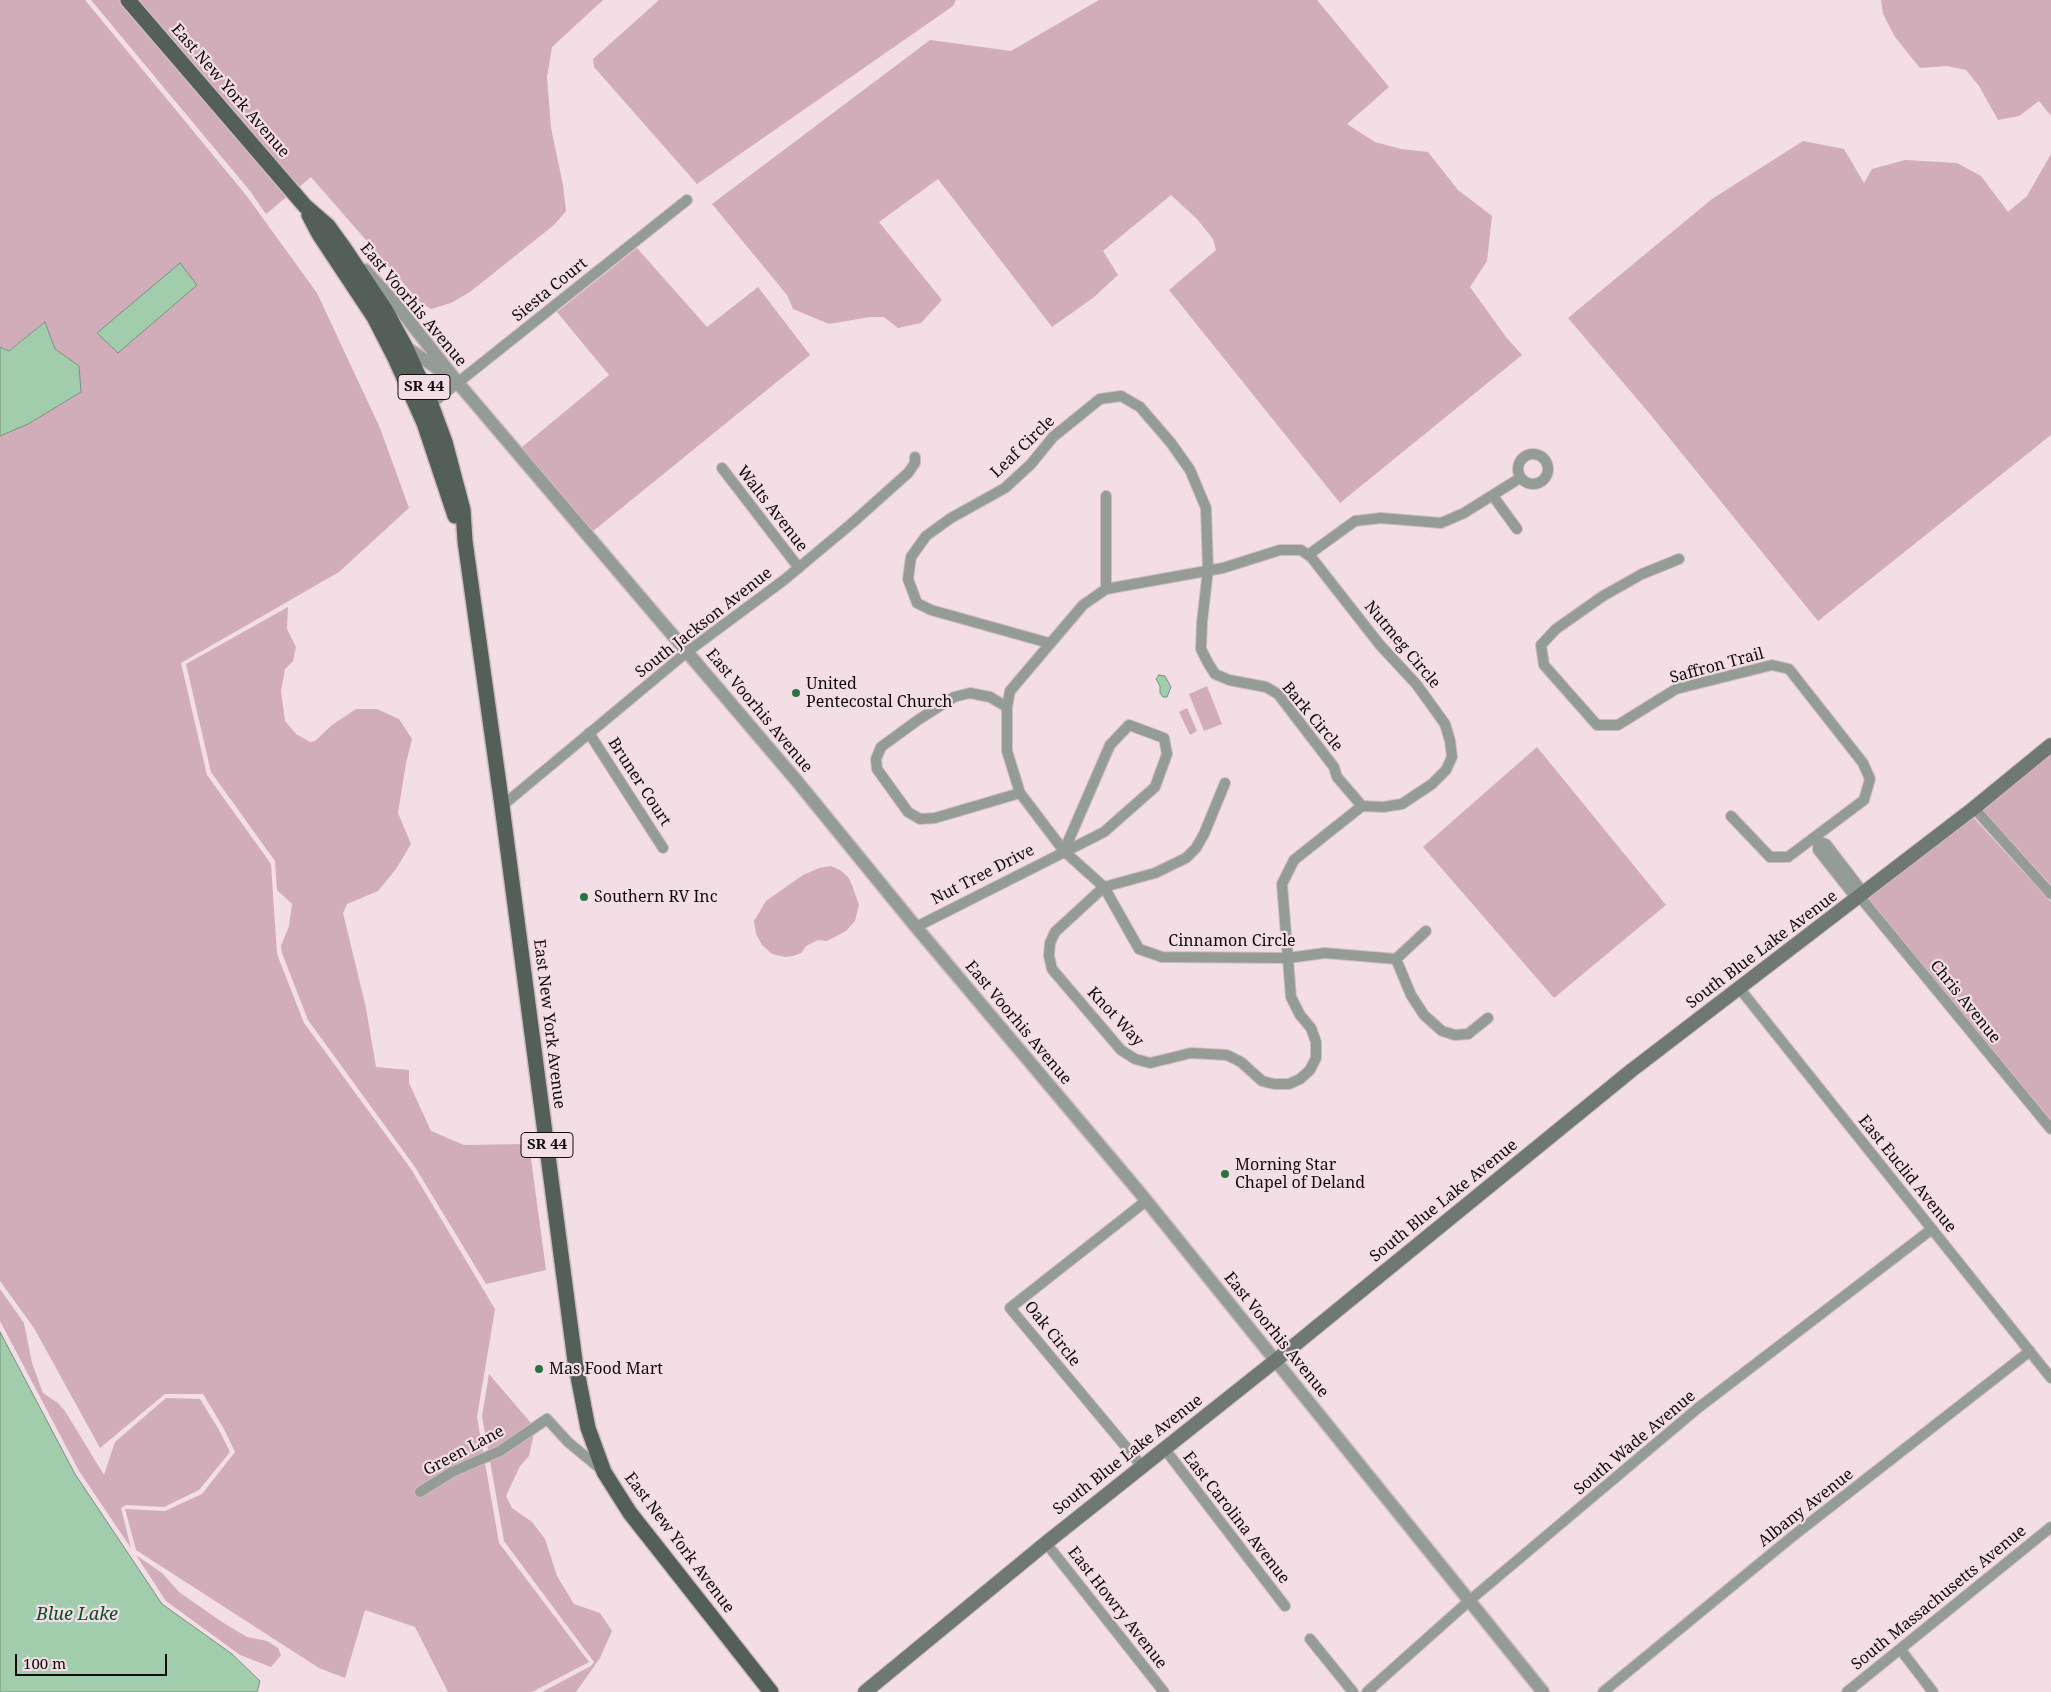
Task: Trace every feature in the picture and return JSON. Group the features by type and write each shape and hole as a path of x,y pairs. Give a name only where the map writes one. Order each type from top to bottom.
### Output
{"main road":[{"name":"East New York Avenue","path":"128,0 305,206 328,226 369,282 406,348 432,404 463,510 465,541 502,806 576,1370 588,1428 604,1472 640,1527 771,1692"},
{"name":"East New York Avenue","path":"305,206 319,234 374,317 395,358 424,423 465,541"},
{"path":"424,423 426,412 432,404"},
{"name":"South Blue Lake Avenue","path":"865,1692 1046,1542 1275,1360 1632,1070 1974,808 2051,745"}],"street":[{"name":"Siesta Court","path":"432,404 687,200"},
{"name":"East Voorhis Avenue","path":"344,248 395,303 458,383 796,780 916,927 1146,1200 1542,1692"},
{"name":"East Voorhis Avenue","path":"374,317 406,348 458,383"},
{"name":"Leaf Circle","path":"1050,643 931,610 917,603 908,580 911,557 926,536 932,531 1004,488 1031,464 1053,436 1080,417 1100,399 1121,396 1140,407 1171,443 1190,470 1206,508 1208,570"},
{"name":"South Jackson Avenue","path":"502,806 686,652 799,568 908,474 915,463 915,457"},
{"name":"Walts Avenue","path":"722,468 799,568"},
{"path":"1106,496 1106,589 1223,568 1280,550 1301,550 1308,555 1355,521 1381,518 1441,523 1464,513 1520,478"},
{"path":"1493,496 1517,529"},
{"name":"Nutmeg Circle","path":"1308,555 1380,645 1417,685 1445,724 1450,741 1452,757 1446,770 1432,784 1402,804 1383,807 1362,806"},
{"name":"Saffron Trail","path":"1679,559 1642,574 1603,596 1556,629 1541,645 1544,665 1597,725 1618,725 1676,689 1772,665 1789,668 1863,763 1870,779 1864,800 1816,839 1788,857 1770,857 1731,816"},
{"name":"Bark Circle","path":"1208,570 1202,622 1202,650 1215,674 1229,680 1266,687 1278,694 1334,767 1338,777 1362,806"},
{"name":"Cinnamon Circle","path":"1106,589 1084,605 1010,690 1007,707 1007,751 1020,793 1064,851 1104,887 1139,949 1162,957 1288,958 1325,953 1396,959"},
{"path":"1007,707 990,697 970,693 954,697 881,747 876,759 877,769 908,812 920,819 935,818 1020,793"},
{"name":"Nut Tree Drive","path":"916,927 1104,832 1155,787 1167,754 1164,738 1129,725 1110,745 1064,851"},
{"name":"Bruner Court","path":"589,733 663,848"},
{"name":"Knot Way","path":"1226,783 1196,848 1186,858 1155,872 1104,887 1055,932 1050,943 1049,956 1052,968 1121,1050 1134,1059 1150,1063 1191,1053 1227,1055 1241,1062 1262,1081 1274,1084 1289,1084 1300,1079 1310,1070 1316,1058 1316,1042 1311,1028 1300,1015 1291,997 1288,958"},
{"path":"1288,958 1282,884 1294,860 1362,806"},
{"path":"1974,808 2051,894"},
{"name":"Chris Avenue","path":"1816,839 1818,850 1852,893 1858,895 2051,1129"},
{"path":"1426,931 1396,959 1411,995 1424,1015 1442,1031 1455,1035 1468,1034 1488,1018"},
{"name":"East Euclid Avenue","path":"1740,989 2051,1378"},
{"name":"Oak Circle","path":"1142,1466 1010,1308 1146,1200"},
{"name":"South Wade Avenue","path":"1367,1692 1469,1601 1698,1408 1932,1229"},
{"name":"Albany Avenue","path":"1603,1692 1794,1536 2030,1351"},
{"name":"Green Lane","path":"420,1492 452,1472 500,1450 547,1418 568,1442 604,1472"},
{"name":"East Carolina Avenue","path":"1164,1448 1285,1606"},
{"name":"South Massachusetts Avenue","path":"1847,1692 2051,1526"},
{"name":"East Howry Avenue","path":"1046,1542 1164,1692"},
{"path":"1310,1639 1353,1692"},
{"path":"1900,1649 1933,1692"}],"shaded area":[{"path":"0,0 85,0 246,195 317,293 380,428 409,508 339,572 181,663 207,775 271,864 277,954 304,1023 411,1169 495,1309 477,1417 499,1543 589,1662 532,1692 448,1692 415,1627 365,1610 345,1678 319,1668 136,1550 125,1509 165,1511 202,1494 235,1452 223,1427 203,1394 165,1394 100,1448 34,1328 0,1281 0,436 28,424 81,392 79,366 55,349 45,323 8,351 0,347"},
{"path":"91,0 120,0 289,195 266,214 250,191"},
{"path":"136,0 603,0 552,47 547,77 551,128 563,185 566,211 554,225 470,292 451,303 431,309 420,302 311,177 298,188"},
{"path":"659,0 956,0 953,6 697,184 594,67 593,59"},
{"path":"1099,0 1317,0 1389,87 1347,124 1375,142 1401,149 1428,152 1458,190 1492,216 1487,261 1470,287 1506,337 1522,355 1340,503 1169,290 1216,250 1213,239 1197,219 1171,195 1103,251 1118,275 1093,298 1052,327 938,179 879,222 942,300 921,323 898,328 884,317 870,317 829,324 793,309 787,295 712,204 930,40 1011,51"},
{"path":"1881,0 2051,0 2051,116 2039,101 2019,116 1998,120 1979,86 1966,70 1947,66 1920,68 1895,37 1883,14"},
{"path":"1803,141 1844,149 1864,183 1872,169 1905,160 1957,163 1981,176 2008,212 2027,196 2051,154 2051,435 1818,621 1649,413 1568,318 1712,199"},
{"path":"637,248 707,327 758,287 810,355 592,532 521,448 609,375 557,312"},
{"path":"288,607 287,629 296,647 293,661 285,669 281,691 285,721 296,734 310,742 315,741 332,725 356,709 377,709 399,719 412,739 398,813 411,844 396,869 378,891 347,904 343,913 366,1008 376,1067 409,1070 409,1083 431,1131 464,1145 529,1144 546,1270 486,1284 415,1167 308,1020 281,946 289,926 292,904 277,890 275,861 211,772 186,664"},
{"path":"1207,686 1222,724 1204,731 1189,694"},
{"path":"1187,708 1197,731 1190,735 1179,712"},
{"path":"1537,747 1666,905 1554,998 1423,847"},
{"path":"2051,751 2051,885 1981,808"},
{"path":"1972,816 2051,902 2051,1120 1867,898"},
{"path":"831,866 840,870 848,877 852,885 859,905 855,921 846,931 827,941 818,940 806,946 801,953 785,957 772,954 762,945 756,934 754,921 766,901 803,875 819,868"},
{"path":"0,1289 24,1323 32,1363 43,1393 58,1403 65,1411 104,1475 115,1442 166,1398 200,1399 219,1430 230,1452 199,1490 164,1507 126,1505 121,1508 131,1548 79,1471 0,1321"},
{"path":"489,1374 531,1423 498,1446 488,1450 482,1416"},
{"path":"534,1433 529,1456 520,1466 506,1496 512,1508 532,1522 545,1539 557,1576 574,1604 600,1613 612,1631 600,1658 576,1692 542,1692 591,1666 594,1662 504,1541 490,1461"},
{"path":"136,1555 162,1573 179,1592 222,1622 247,1637 267,1641 278,1648 281,1655 271,1667 240,1655 166,1601"}],"water":[{"path":"180,263 197,285 118,353 97,333"},
{"path":"45,322 55,349 79,366 81,392 28,424 0,436 0,347 9,351"},
{"path":"1159,675 1165,676 1171,687 1167,697 1163,697 1160,693 1160,686 1156,679"},
{"name":"Blue Lake","path":"0,1332 75,1474 162,1604 232,1654 260,1681 257,1692 0,1692"}],"place":[{"name":"United Pentecostal Church","path":"796,693"},
{"name":"Southern RV Inc","path":"584,897"},
{"name":"Morning Star Chapel of Deland","path":"1225,1174"},
{"name":"Mas Food Mart","path":"539,1369"}]}
